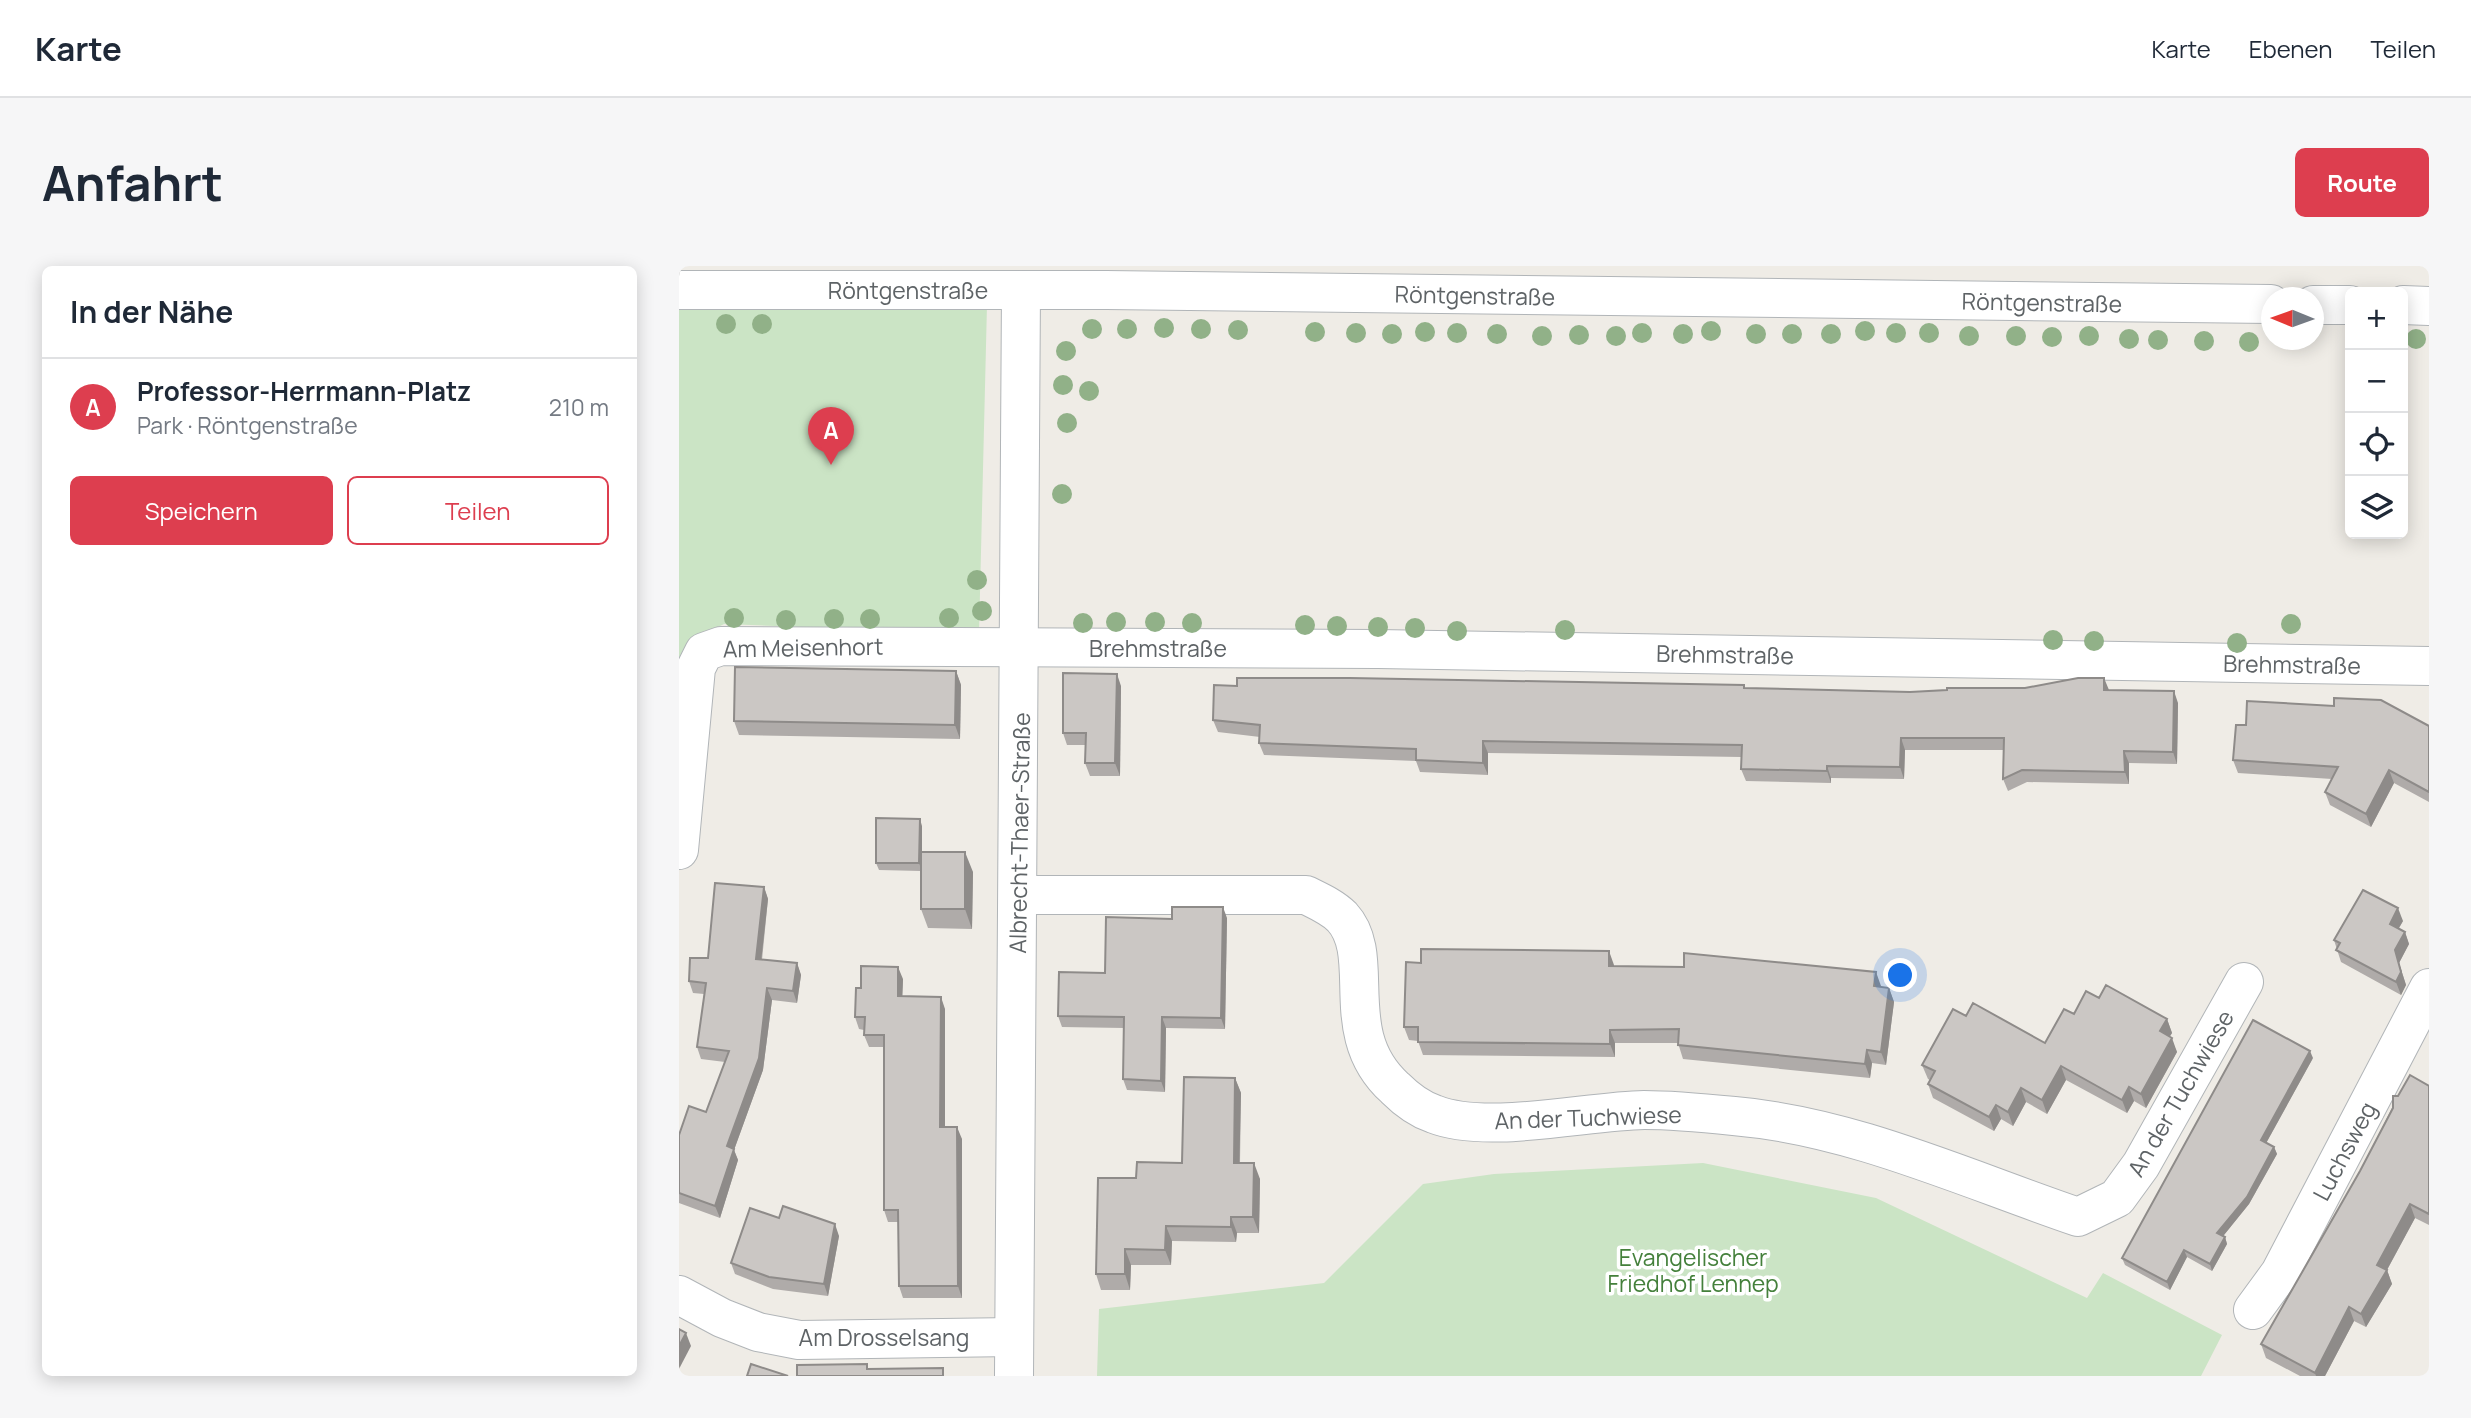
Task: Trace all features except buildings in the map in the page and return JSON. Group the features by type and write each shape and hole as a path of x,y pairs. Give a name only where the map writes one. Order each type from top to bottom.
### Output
{"street":[{"name":"Röntgenstraße","path":"679,290 1021,290 1500,281 2261,304"},
{"name":"Albrecht-Thaer-Straße","path":"1014,1376 1021,647 1021,290"},
{"path":"2324,304 2345,305"},
{"path":"2408,306 2429,306"},
{"name":"Am Meisenhort","path":"679,850 694,681 697,663 710,649 734,645 1021,647"},
{"name":"Brehmstraße","path":"1021,647 1378,649 2429,666"},
{"name":"An der Tuchwiese","path":"1018,895 1305,895 1326,906 1343,918 1355,946 1360,1032 1369,1057 1387,1081 1408,1101 1434,1115 1485,1121 1644,1110 1738,1116 1814,1129 1919,1159 1968,1180 2078,1217 2117,1198 2141,1166 2244,982"},
{"name":"Luchsweg","path":"2253,1310 2280,1273 2429,988"},
{"name":"Am Drosselsang","path":"679,1295 758,1332 799,1340 1014,1337"}],"green space":[{"path":"987,305 979,634 724,624 696,638 679,697 679,306"},
{"name":"Evangelischer Friedhof Lennep","path":"1703,1163 1876,1198 2087,1298 2103,1273 2222,1335 2201,1376 1097,1376 1099,1309 1324,1283 1423,1184 1494,1174"}],"place":[{"name":"Professor-Herrmann-Platz","path":"831,465"}]}
